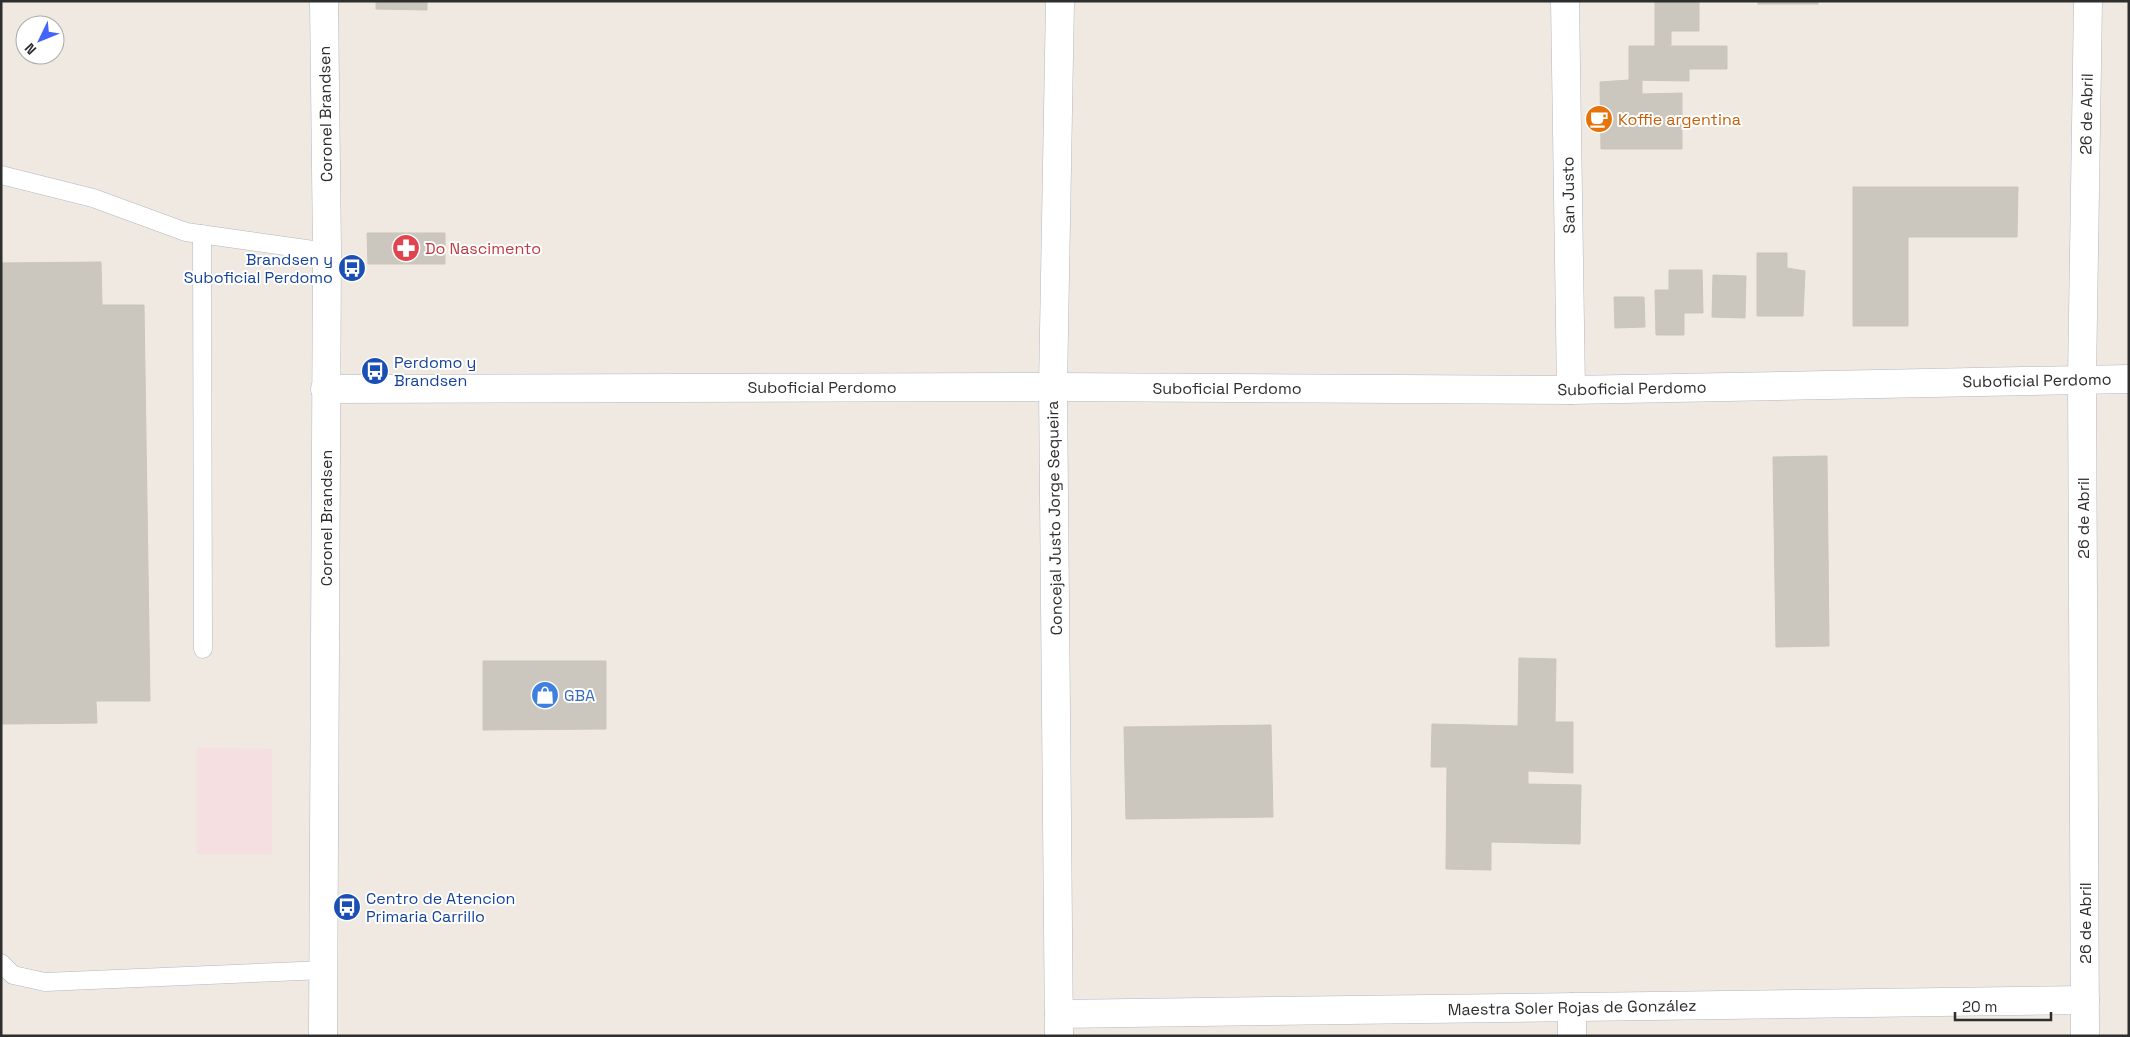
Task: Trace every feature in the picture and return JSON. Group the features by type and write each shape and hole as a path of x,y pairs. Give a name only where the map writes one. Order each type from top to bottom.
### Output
{"street":[{"name":"Coronel Brandsen","path":"323,1036 327,252 324,1"},
{"name":"Concejal Justo Jorge Sequeira","path":"1059,1025 1053,387 1060,1"},
{"name":"San Justo","path":"1565,1 1571,390"},
{"name":"26 de Abril","path":"2085,1036 2082,379 2088,1"},
{"name":"Suboficial Perdomo","path":"325,389 1053,387 1571,390 2129,379"},
{"name":"Maestra Soler Rojas de González","path":"1059,1025 1572,1007 2085,1000"},
{"path":"1572,1007 1572,1036"}],"lane":[{"path":"1,175 93,198 186,232 327,252"},
{"path":"202,234 203,649"},
{"path":"1,963 13,975 45,982 324,970"}],"shaded area":[{"path":"197,748 272,749 272,854 197,854"}],"building":[{"path":"376,1 427,1 427,10 376,9"},
{"path":"1655,1 1699,1 1699,31 1671,31 1671,45 1655,46"},
{"path":"1758,1 1818,1 1818,4 1758,4"},
{"path":"1629,46 1727,46 1727,69 1689,69 1689,81 1629,80"},
{"path":"1642,81 1642,94 1682,93 1682,149 1601,149 1600,82"},
{"path":"1853,187 2018,187 2017,237 1908,237 1908,326 1853,326"},
{"name":"Do Nascimento","path":"367,233 445,233 445,264 368,264"},
{"path":"1757,253 1787,253 1787,268 1805,271 1803,316 1757,316"},
{"path":"101,262 102,305 144,305 150,701 96,701 97,723 1,724 1,263"},
{"path":"1669,270 1702,270 1703,313 1684,313 1684,335 1656,335 1655,290 1669,290"},
{"path":"1713,275 1746,276 1745,318 1712,317"},
{"path":"1614,297 1644,297 1645,327 1615,328"},
{"path":"1827,456 1829,646 1776,647 1773,457"},
{"path":"1519,658 1556,659 1555,722 1573,722 1573,773 1528,771 1528,784 1581,785 1580,844 1491,842 1491,870 1446,869 1447,767 1431,767 1432,724 1518,726"},
{"name":"GBA","path":"483,661 606,661 606,729 483,730"},
{"path":"1271,725 1273,817 1126,819 1124,727"}],"place":[{"name":"Koffie argentina","path":"1599,119"},
{"name":"Do Nascimento","path":"406,248"},
{"name":"Brandsen y Suboficial Perdomo","path":"352,268"},
{"name":"Perdomo y Brandsen","path":"375,371"},
{"name":"GBA","path":"545,695"},
{"name":"Centro de Atencion Primaria Carrillo","path":"347,907"}]}
